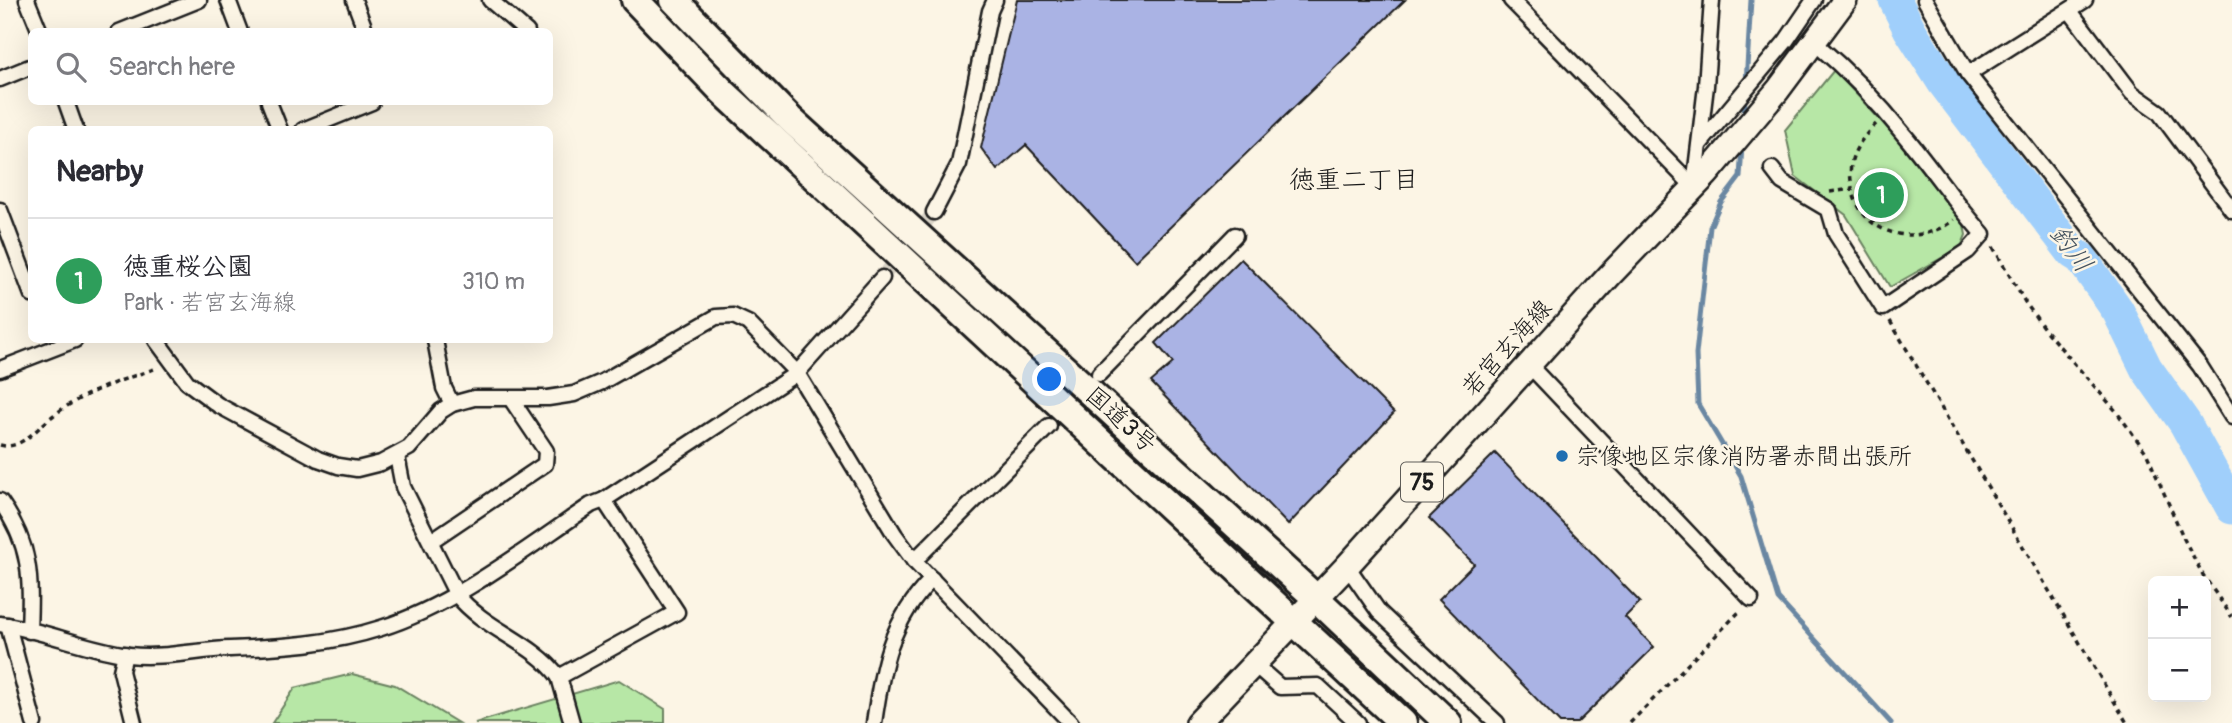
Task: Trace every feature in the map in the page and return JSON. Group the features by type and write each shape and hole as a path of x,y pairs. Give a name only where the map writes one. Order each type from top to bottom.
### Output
{"highway":[{"name":"国道3号","path":"635,0 723,92 1403,723"},
{"name":"国道3号","path":"674,0 790,119 1317,599 1448,723"}],"main road":[{"name":"若宮玄海線","path":"1198,723 1317,599 1528,364 1701,181 1778,90 1842,3"}],"street":[{"path":"27,0 38,28"},
{"path":"128,28 199,0"},
{"path":"228,0 238,28"},
{"path":"354,0 364,28"},
{"path":"490,0 522,28"},
{"path":"934,212 960,164 990,11 995,0"},
{"path":"1511,0 1701,181"},
{"path":"1701,181 1699,145 1712,0"},
{"path":"1699,145 1777,51 1814,0"},
{"path":"1925,0 1968,74 2200,366 2232,417"},
{"path":"1968,74 2085,0"},
{"path":"2070,11 2132,93 2159,112 2232,210"},
{"path":"1772,169 1782,182 1829,210 1836,234 1883,308 1968,251 1983,234 1886,114 1838,62 1814,42"},
{"path":"0,79 28,68"},
{"path":"67,105 75,126"},
{"path":"270,105 278,126"},
{"path":"313,126 365,105"},
{"path":"0,210 28,284"},
{"path":"1099,374 1236,235"},
{"path":"4,625 125,654 149,657 308,645 382,628 457,595 797,373 882,278"},
{"path":"158,343 187,382 218,405 318,459 338,466 357,468 381,463 409,448 441,411 452,404 474,398 548,398 574,394 602,382 716,317 733,316 748,323 797,373 895,535 914,561 1070,723"},
{"path":"436,343 444,388 452,404"},
{"path":"0,369 49,344"},
{"path":"1528,364 1751,599"},
{"path":"431,541 545,464 546,451 511,399"},
{"path":"914,561 1049,426"},
{"path":"397,456 404,487 457,595 468,609 546,660 559,677 572,723"},
{"path":"559,677 677,612 604,500"},
{"path":"0,501 22,539 28,564 31,590 29,631"},
{"path":"1347,566 1379,612 1497,723"},
{"path":"874,723 882,670 893,636 918,593 932,579"},
{"path":"4,625 34,723"},
{"path":"125,654 121,671 134,723"},
{"path":"1255,664 1280,687 1318,686 1358,723"}],"path":[{"path":"1886,114 1864,137 1853,155 1850,170 1858,207 1871,224 1909,237 1946,226 1964,213"},
{"path":"1983,234 2045,330 2116,411 2146,452 2184,539 2203,575 2232,617"},
{"path":"1883,308 2127,723"},
{"path":"0,445 9,448 17,445 55,414 95,389 172,363"},
{"path":"1630,723 1751,599"}],"green space":[{"path":"1834,70 1893,134 1964,225 1966,235 1961,247 1890,287 1846,215 1795,176 1785,130"},
{"path":"352,674 395,685 458,723 272,723 295,688"},
{"path":"619,680 665,709 665,723 475,723"}],"building":[{"path":"1017,0 1405,0 1135,261 1026,145 997,170 981,148"},
{"path":"1241,259 1394,413 1288,525 1151,382 1173,363 1156,343"},
{"path":"1495,453 1640,602 1625,617 1654,647 1577,723 1560,723 1439,599 1474,564 1429,518"}],"waterway":[{"path":"1746,83 1751,0"},
{"name":"釣川","path":"1895,0 1910,30 1943,82 2073,253 2081,258 2118,311 2146,368 2185,423 2232,508"},
{"path":"1744,118 1745,97"},
{"path":"1742,146 1740,177 1721,202 1710,227 1696,354 1698,404 1741,476 1778,599 1891,723"}],"tunnel":[{"path":"882,278 934,212"}],"place":[{"name":"徳重桜公園","path":"1881,195"},
{"name":"宗像地区宗像消防署赤間出張所","path":"1562,456"}],"district":[{"name":"徳重二丁目","path":"1354,180"}]}
